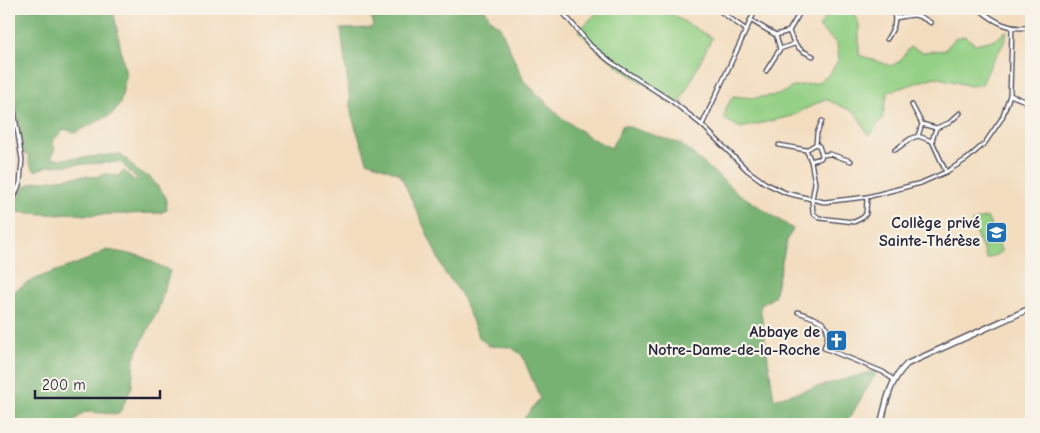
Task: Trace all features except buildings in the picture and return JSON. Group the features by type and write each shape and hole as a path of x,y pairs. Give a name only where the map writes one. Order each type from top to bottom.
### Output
{"street":[{"path":"560,9 591,46 611,62 673,102 702,125 747,170 765,183 786,193 824,202 840,202 867,197 921,183 946,172 967,159 985,143 1002,118 1010,95 1012,28"},
{"path":"717,9 746,29"},
{"path":"702,125 756,9"},
{"path":"776,35 789,30 802,9"},
{"path":"887,39 894,28 896,18 893,9"},
{"path":"908,9 910,14"},
{"path":"979,9 993,20 1012,28 1031,27"},
{"path":"896,18 910,14 919,15 931,23"},
{"path":"750,20 776,35 780,49"},
{"path":"789,30 794,44 806,54 813,56"},
{"path":"766,71 780,49 794,44"},
{"path":"9,80 22,160 20,183 9,211"},
{"path":"1010,95 1025,101 1031,110"},
{"path":"912,104 922,124 918,136"},
{"path":"922,124 936,128 949,122 960,113"},
{"path":"822,121 817,133 816,144 819,146 822,155"},
{"path":"936,128 932,141 946,172"},
{"path":"895,150 910,139 918,136 932,141"},
{"path":"779,144 806,150 816,144"},
{"path":"806,150 811,161 815,182 812,200 813,213 819,218 854,222 866,214 867,197"},
{"path":"811,161 821,158 822,155 830,154 851,161"},
{"path":"881,424 894,380 905,366 915,359 1031,308"},
{"path":"798,312 818,319 827,327 828,338 824,348 883,372 894,380"}],"green space":[{"path":"9,9 113,9 126,76 120,104 112,114 75,133 65,129 52,141 55,148 51,159 119,154 138,172 150,177 166,197 167,210 160,213 86,215 12,212 24,187 35,182 83,176 95,177 105,174 117,176 124,171 135,181 137,179 120,162 48,166 35,171 29,163 29,155 25,154 22,146 9,58"},
{"path":"370,9 485,9 490,19 500,27 524,81 561,117 589,137 611,148 623,125 681,144 738,193 793,229 787,240 774,297 760,306 774,399 878,370 846,424 520,424 540,398 522,355 511,347 489,346 479,337 460,292 445,273 400,174 367,161 352,117 341,29 371,28 373,24"},
{"path":"601,9 666,9 712,38 681,100 684,104 669,98 627,73 578,31"},
{"path":"827,9 852,9 859,25 859,55 891,66 900,61 910,47 923,52 945,50 955,38 965,36 975,44 997,39 1007,30 1004,42 982,84 971,86 935,77 888,92 882,119 869,136 856,113 825,99 792,116 741,128 724,119 726,108 733,96 753,98 778,95 795,86 816,83 829,75 839,59 837,44 819,27 826,17"},
{"path":"987,217 1002,252 987,259 971,222"},
{"path":"107,250 141,256 170,271 158,310 134,358 132,387 119,414 84,412 72,424 9,424 9,296 25,284"}],"place":[{"name":"Collège privé Sainte-Thérèse","path":"996,232"},
{"name":"Abbaye de Notre-Dame-de-la-Roche","path":"836,341"}]}
